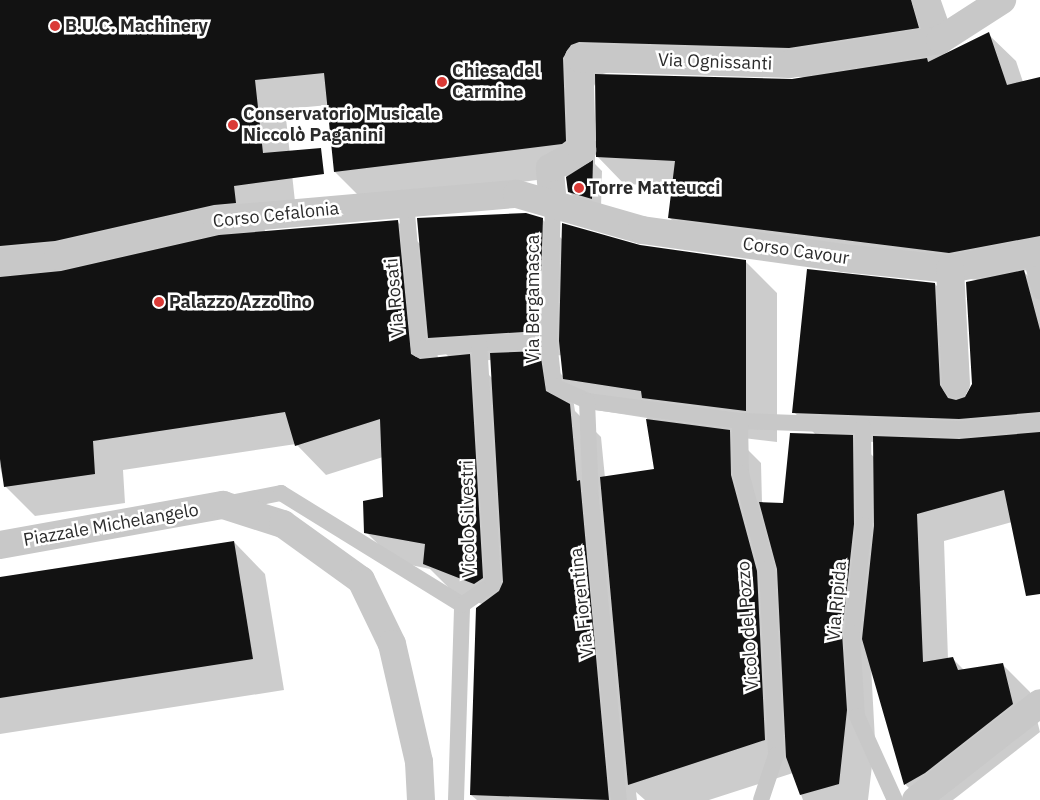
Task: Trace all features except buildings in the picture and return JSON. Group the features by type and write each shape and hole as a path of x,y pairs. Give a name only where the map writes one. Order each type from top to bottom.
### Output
{"street":[{"path":"926,0 940,40"},
{"name":"Via Ognissanti","path":"553,205 550,168 582,150 579,58 790,64 940,40 1002,0"},
{"name":"Corso Cefalonia","path":"0,262 58,256 217,220 406,202 517,194 553,205"},
{"name":"Corso Cavour","path":"553,205 642,230 950,269 1035,253"},
{"path":"950,269 956,384"},
{"path":"223,505 283,524 361,580 392,644 419,762 421,800"},
{"name":"Piazzale Michelangelo","path":"0,545 223,505"},
{"path":"916,800 1040,703"}],"lane":[{"name":"Via Rosati","path":"406,202 420,349 479,343 550,341"},
{"name":"Via Bergamasca","path":"553,205 550,341 554,386 588,401"},
{"path":"1035,253 1040,292"},
{"name":"Vicolo Silvestri","path":"462,605 494,583 479,343"},
{"path":"588,401 740,420 863,427 959,429 1040,422"},
{"name":"Via Fiorentina","path":"588,401 591,500 619,800"},
{"name":"Vicolo del Pozzo","path":"740,420 741,473 767,569 776,755 761,800"},
{"name":"Via Ripida","path":"863,427 864,525 852,633 857,716 895,800"},
{"path":"223,505 281,493 462,605 456,800"}],"place":[{"name":"B.U.C. Machinery","path":"55,26"},
{"name":"Chiesa del Carmine","path":"442,82"},
{"name":"Conservatorio Musicale Niccolò Paganini","path":"233,125"},
{"name":"Torre Matteucci","path":"579,188"},
{"name":"Palazzo Azzolino","path":"159,302"}]}
